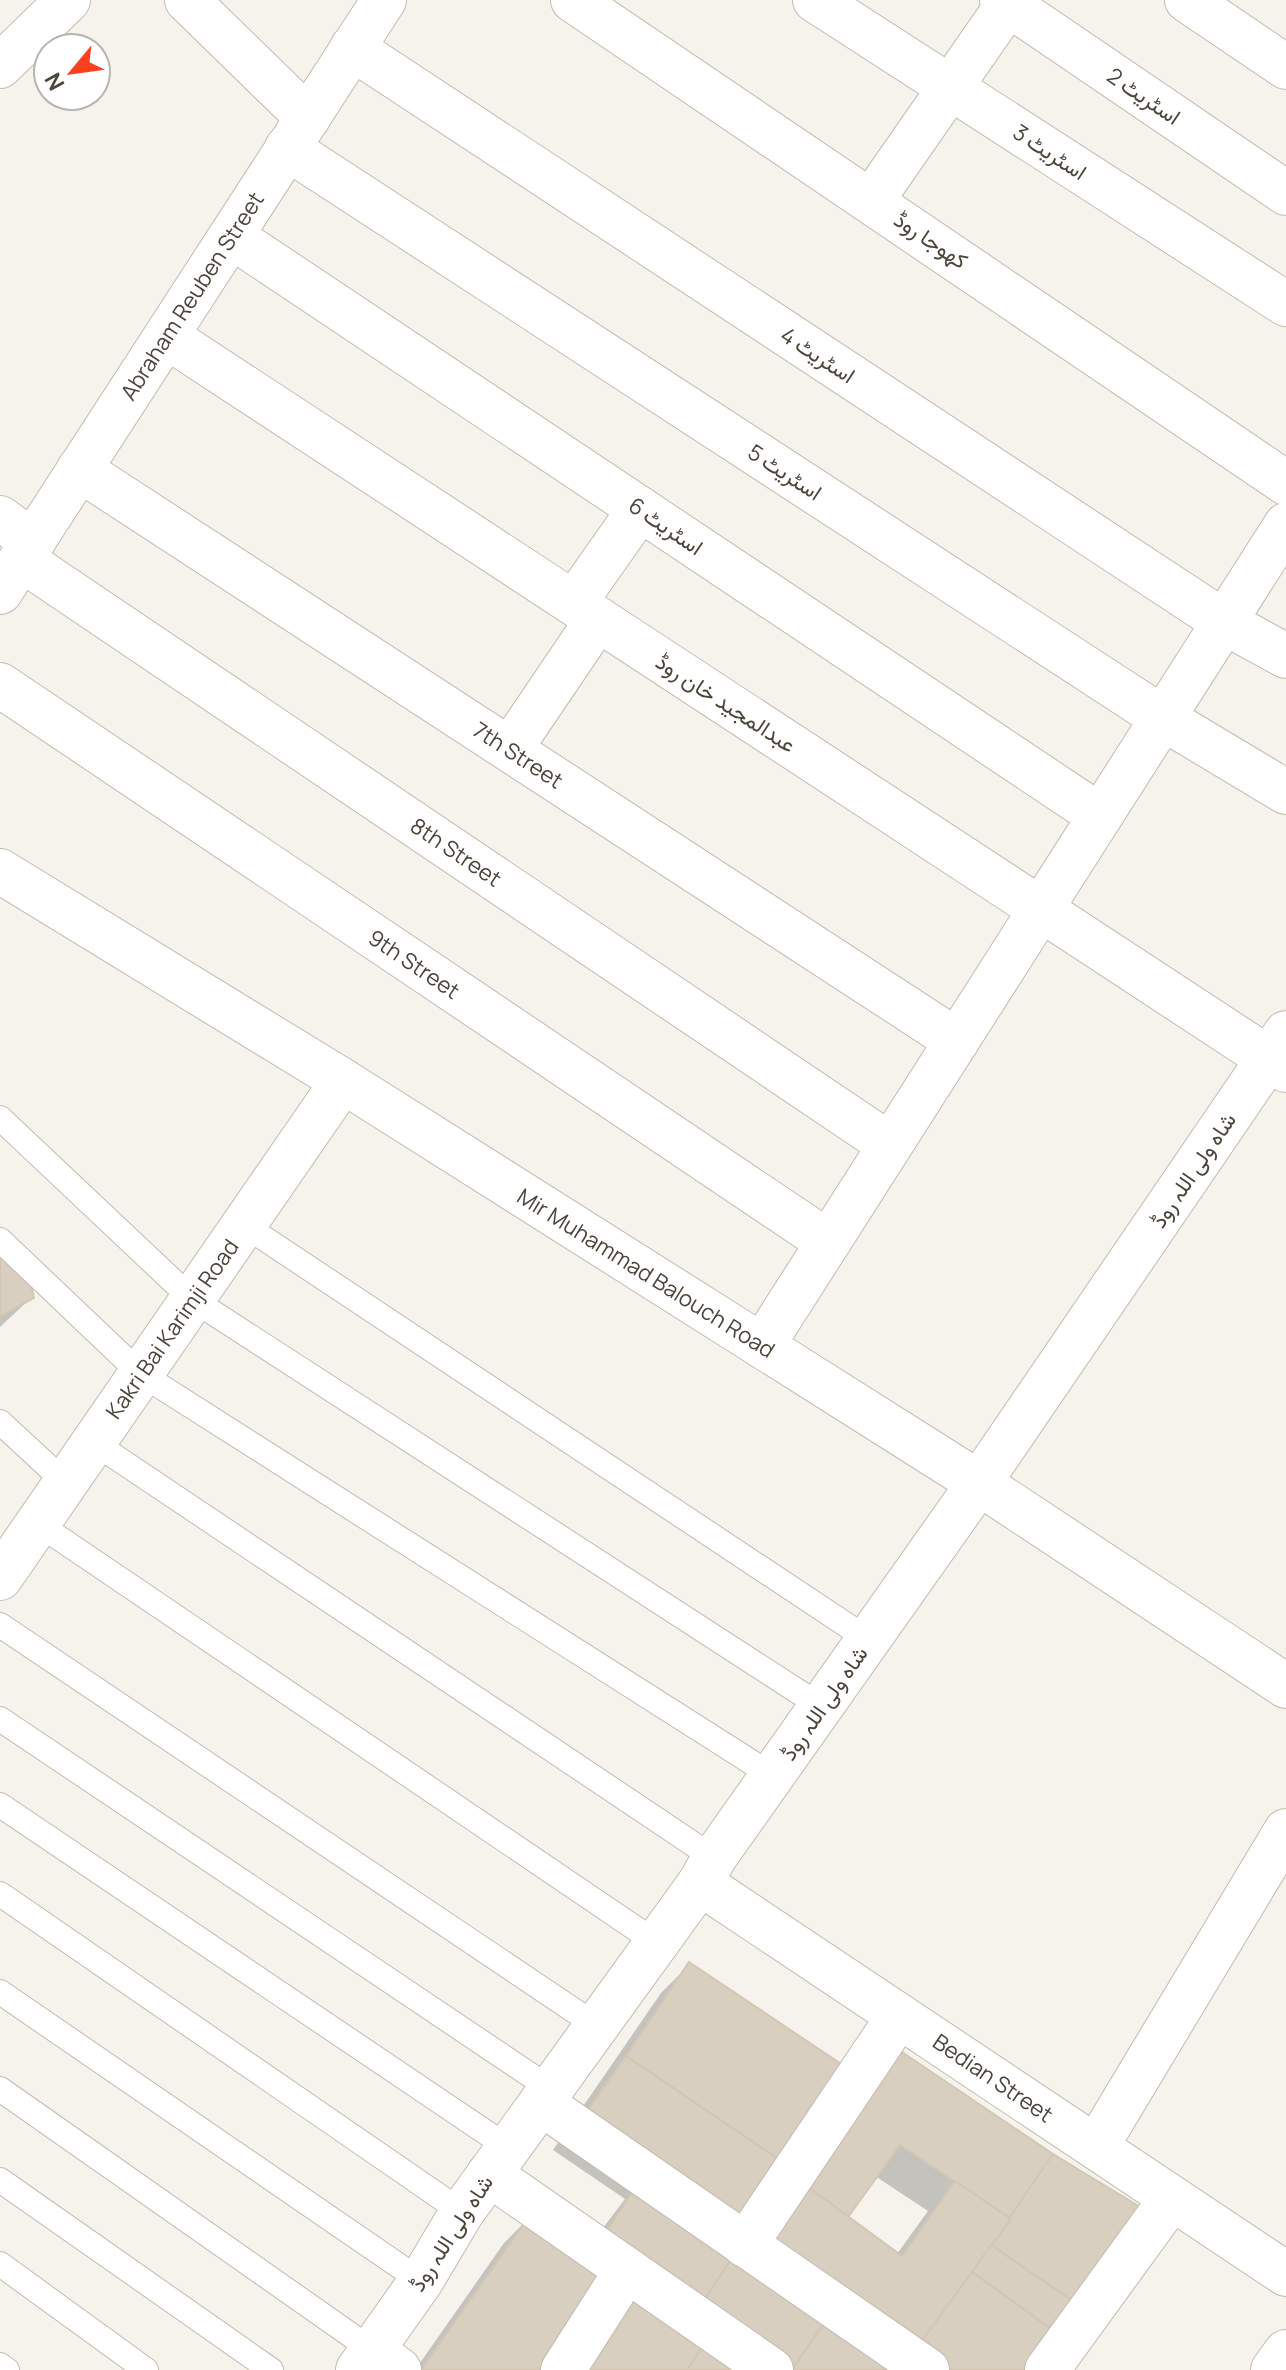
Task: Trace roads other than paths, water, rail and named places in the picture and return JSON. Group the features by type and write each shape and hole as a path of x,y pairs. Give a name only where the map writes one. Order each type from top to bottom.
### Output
{"street":[{"path":"3,56 68,0"},
{"name":"اسٹریٹ 5","path":"187,0 298,133 1161,717 1286,792"},
{"name":"Abraham Reuben Street","path":"14,553 79,469 384,0"},
{"name":"کھوجا روڈ","path":"573,0 1286,483"},
{"name":"اسٹریٹ 3","path":"815,0 1286,304"},
{"path":"1187,0 1286,67"},
{"path":"872,200 1007,1"},
{"name":"اسٹریٹ 2","path":"1007,1 1286,193"},
{"name":"اسٹریٹ 4","path":"352,48 1224,622 1286,656"},
{"name":"اسٹریٹ 6","path":"231,236 1100,816"},
{"name":"عبدالمجید خان روڈ","path":"166,336 1041,909 1280,1054"},
{"name":"7th Street","path":"79,469 957,1041"},
{"path":"510,749 640,509"},
{"path":"762,1346 1286,525"},
{"name":"8th Street","path":"14,553 890,1145"},
{"name":"9th Street","path":"0,685 828,1242"},
{"name":"Mir Muhammad Balouch Road","path":"0,871 343,1081 979,1483 1286,1686"},
{"name":"شاہ ولی اللہ روڈ","path":"376,2363 462,2212 657,1943 1280,1054"},
{"name":"Kakri Bai Karimji Road","path":"0,1578 343,1081"},
{"path":"1096,2147 1286,1831"},
{"name":"Bedian Street","path":"707,1871 899,2016 1286,2274"},
{"path":"745,2245 899,2016"},
{"path":"546,2096 745,2245 927,2370"},
{"path":"499,2161 627,2270 771,2370"},
{"path":"1047,2370 1172,2198"},
{"path":"563,2370 627,2270"},
{"path":"1273,2370 1286,2352"}],"lane":[{"path":"0,1118 192,1299 822,1707"},
{"path":"244,1225 869,1640"},
{"path":"0,1240 141,1374 773,1776"},
{"path":"0,1422 66,1483"},
{"path":"93,1442 707,1871"},
{"path":"37,1523 657,1943"},
{"path":"0,1625 597,2026"},
{"path":"0,1719 546,2096"},
{"path":"0,1805 499,2161"},
{"path":"0,1894 462,2212"},
{"path":"0,1992 421,2281"},
{"path":"0,2089 376,2363"},
{"path":"0,2180 271,2370"},
{"path":"0,2264 146,2370"},
{"path":"0,2365 7,2370"}]}
